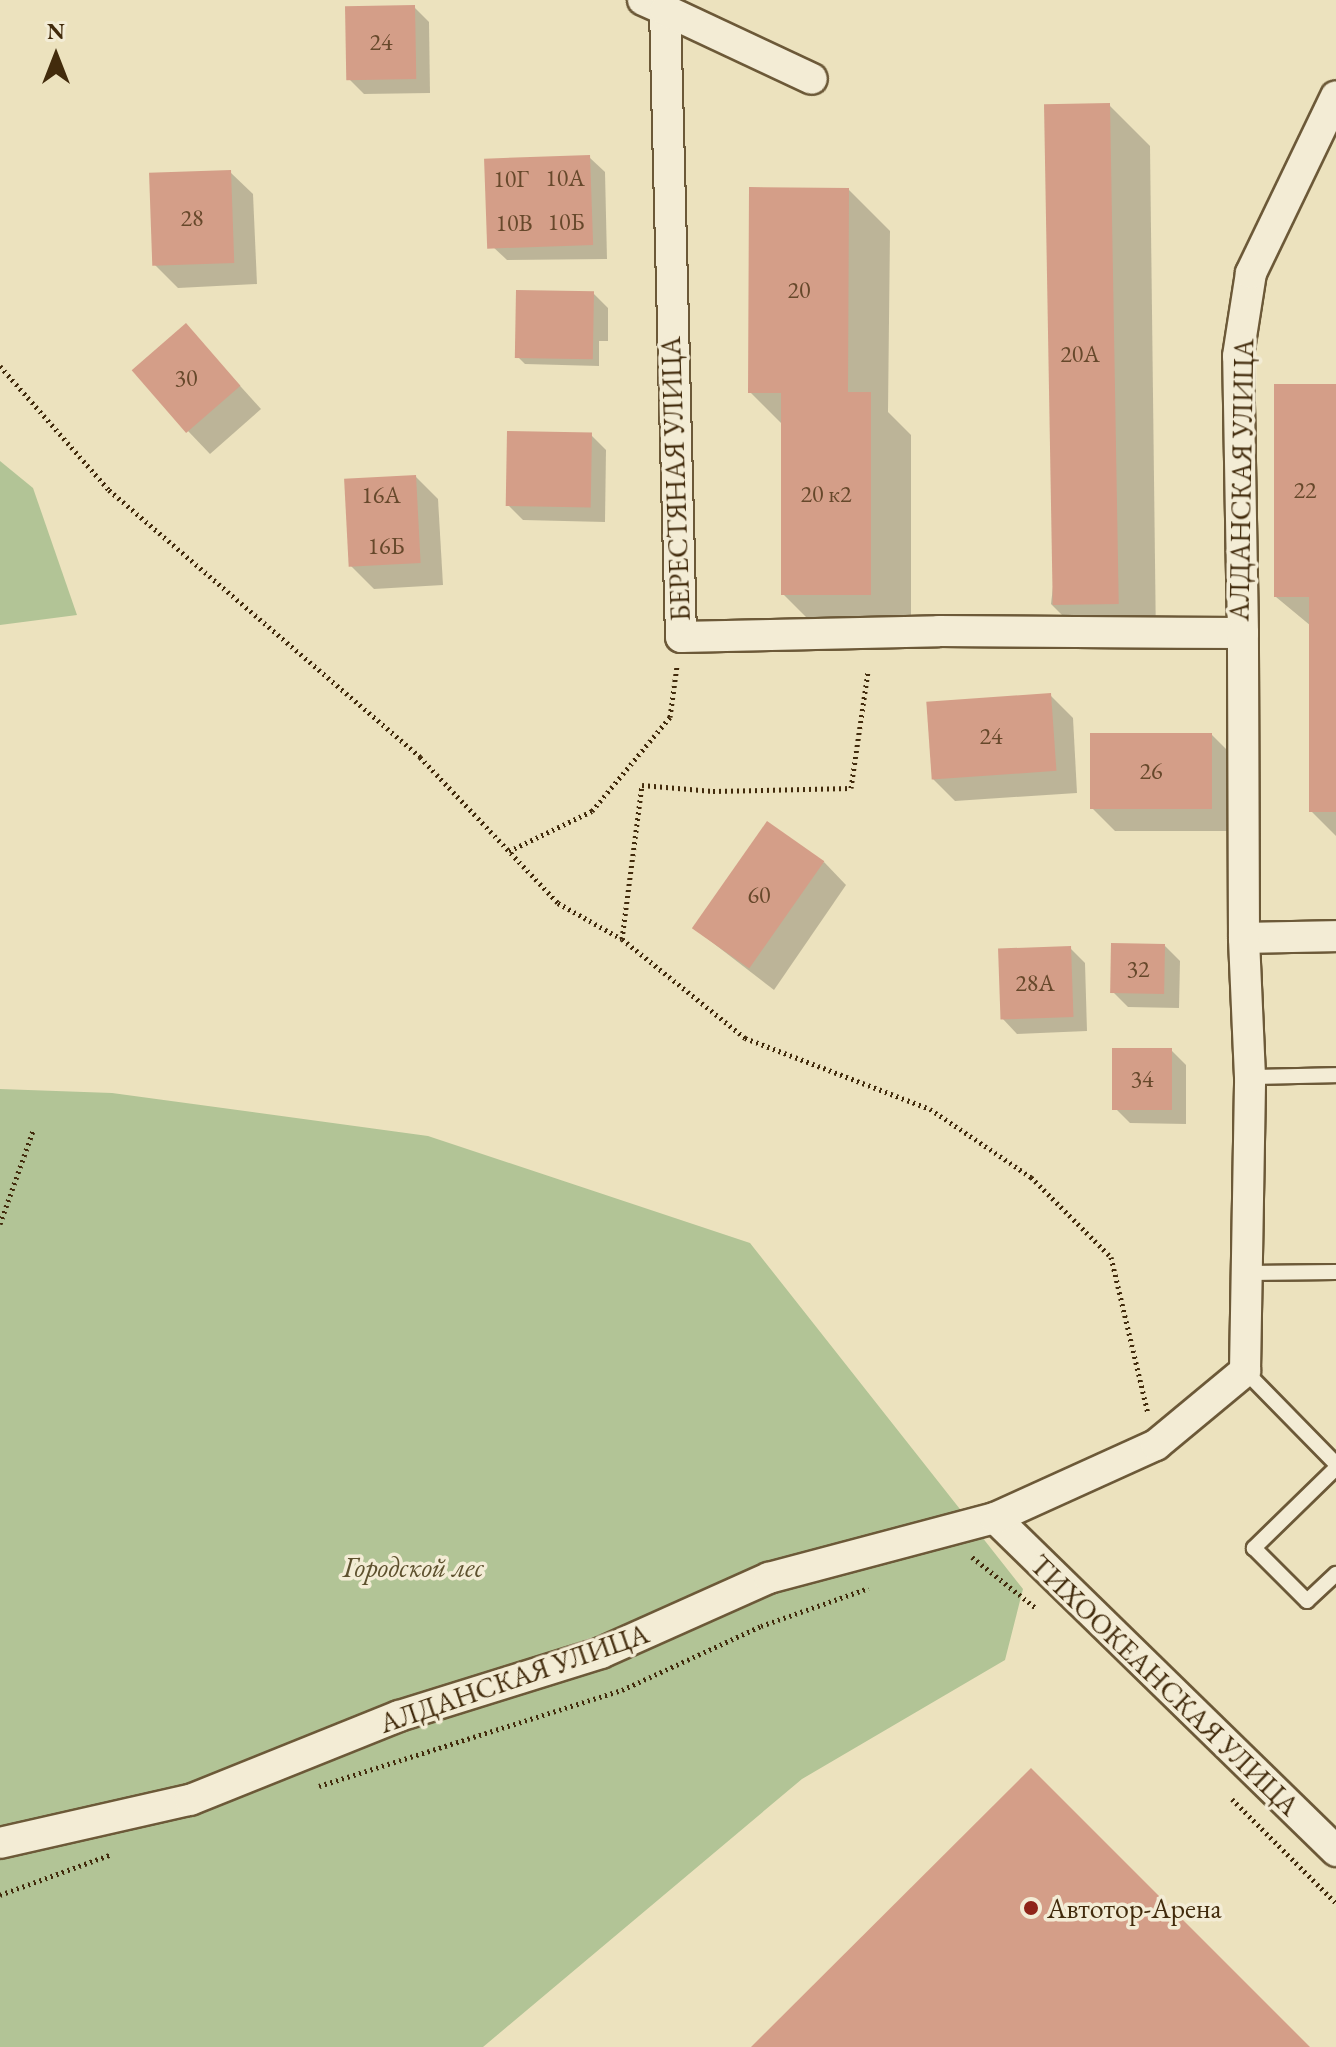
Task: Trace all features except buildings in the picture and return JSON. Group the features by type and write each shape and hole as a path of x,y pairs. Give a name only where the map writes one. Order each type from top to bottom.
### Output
{"street":[{"name":"БЕРЕСТЯНАЯ УЛИЦА","path":"654,5 666,63 681,637 939,631"},
{"path":"654,5 812,79"},
{"name":"АЛДАНСКАЯ УЛИЦА","path":"939,631 1243,633 1238,356 1251,273 1336,96"},
{"path":"1243,633 1244,938 1250,1077 1245,1371"},
{"path":"1244,938 1336,936"},
{"name":"АЛДАНСКАЯ УЛИЦА","path":"0,1843 190,1800 399,1716 601,1653 769,1578 995,1518 1156,1445 1245,1371"},
{"name":"ТИХООКЕАНСКАЯ УЛИЦА","path":"995,1518 1336,1851"}],"lane":[{"path":"1250,1077 1336,1075"},
{"path":"1248,1273 1336,1272"},
{"path":"1245,1371 1336,1466 1254,1548 1307,1601 1336,1574"}],"path":[{"path":"0,366 109,490 420,757 558,903 622,939 745,1038 930,1109 1031,1177 1111,1257 1156,1445"},
{"path":"509,851 592,811 670,717 681,637"},
{"path":"622,939 642,785 713,791 851,788 868,671"},
{"path":"0,1224 33,1131"},
{"path":"967,1553 1042,1612"},
{"path":"307,1790 622,1690 761,1626 879,1584"},
{"path":"1224,1791 1336,1903"},
{"path":"0,1895 128,1848"}],"green space":[{"path":"0,461 33,488 77,615 0,625"},
{"name":"Городской лес","path":"0,1089 112,1093 428,1136 750,1243 1023,1589 1005,1660 802,1779 483,2047 0,2047"}],"place":[{"name":"Автотор-Арена","path":"1031,1908"}]}
